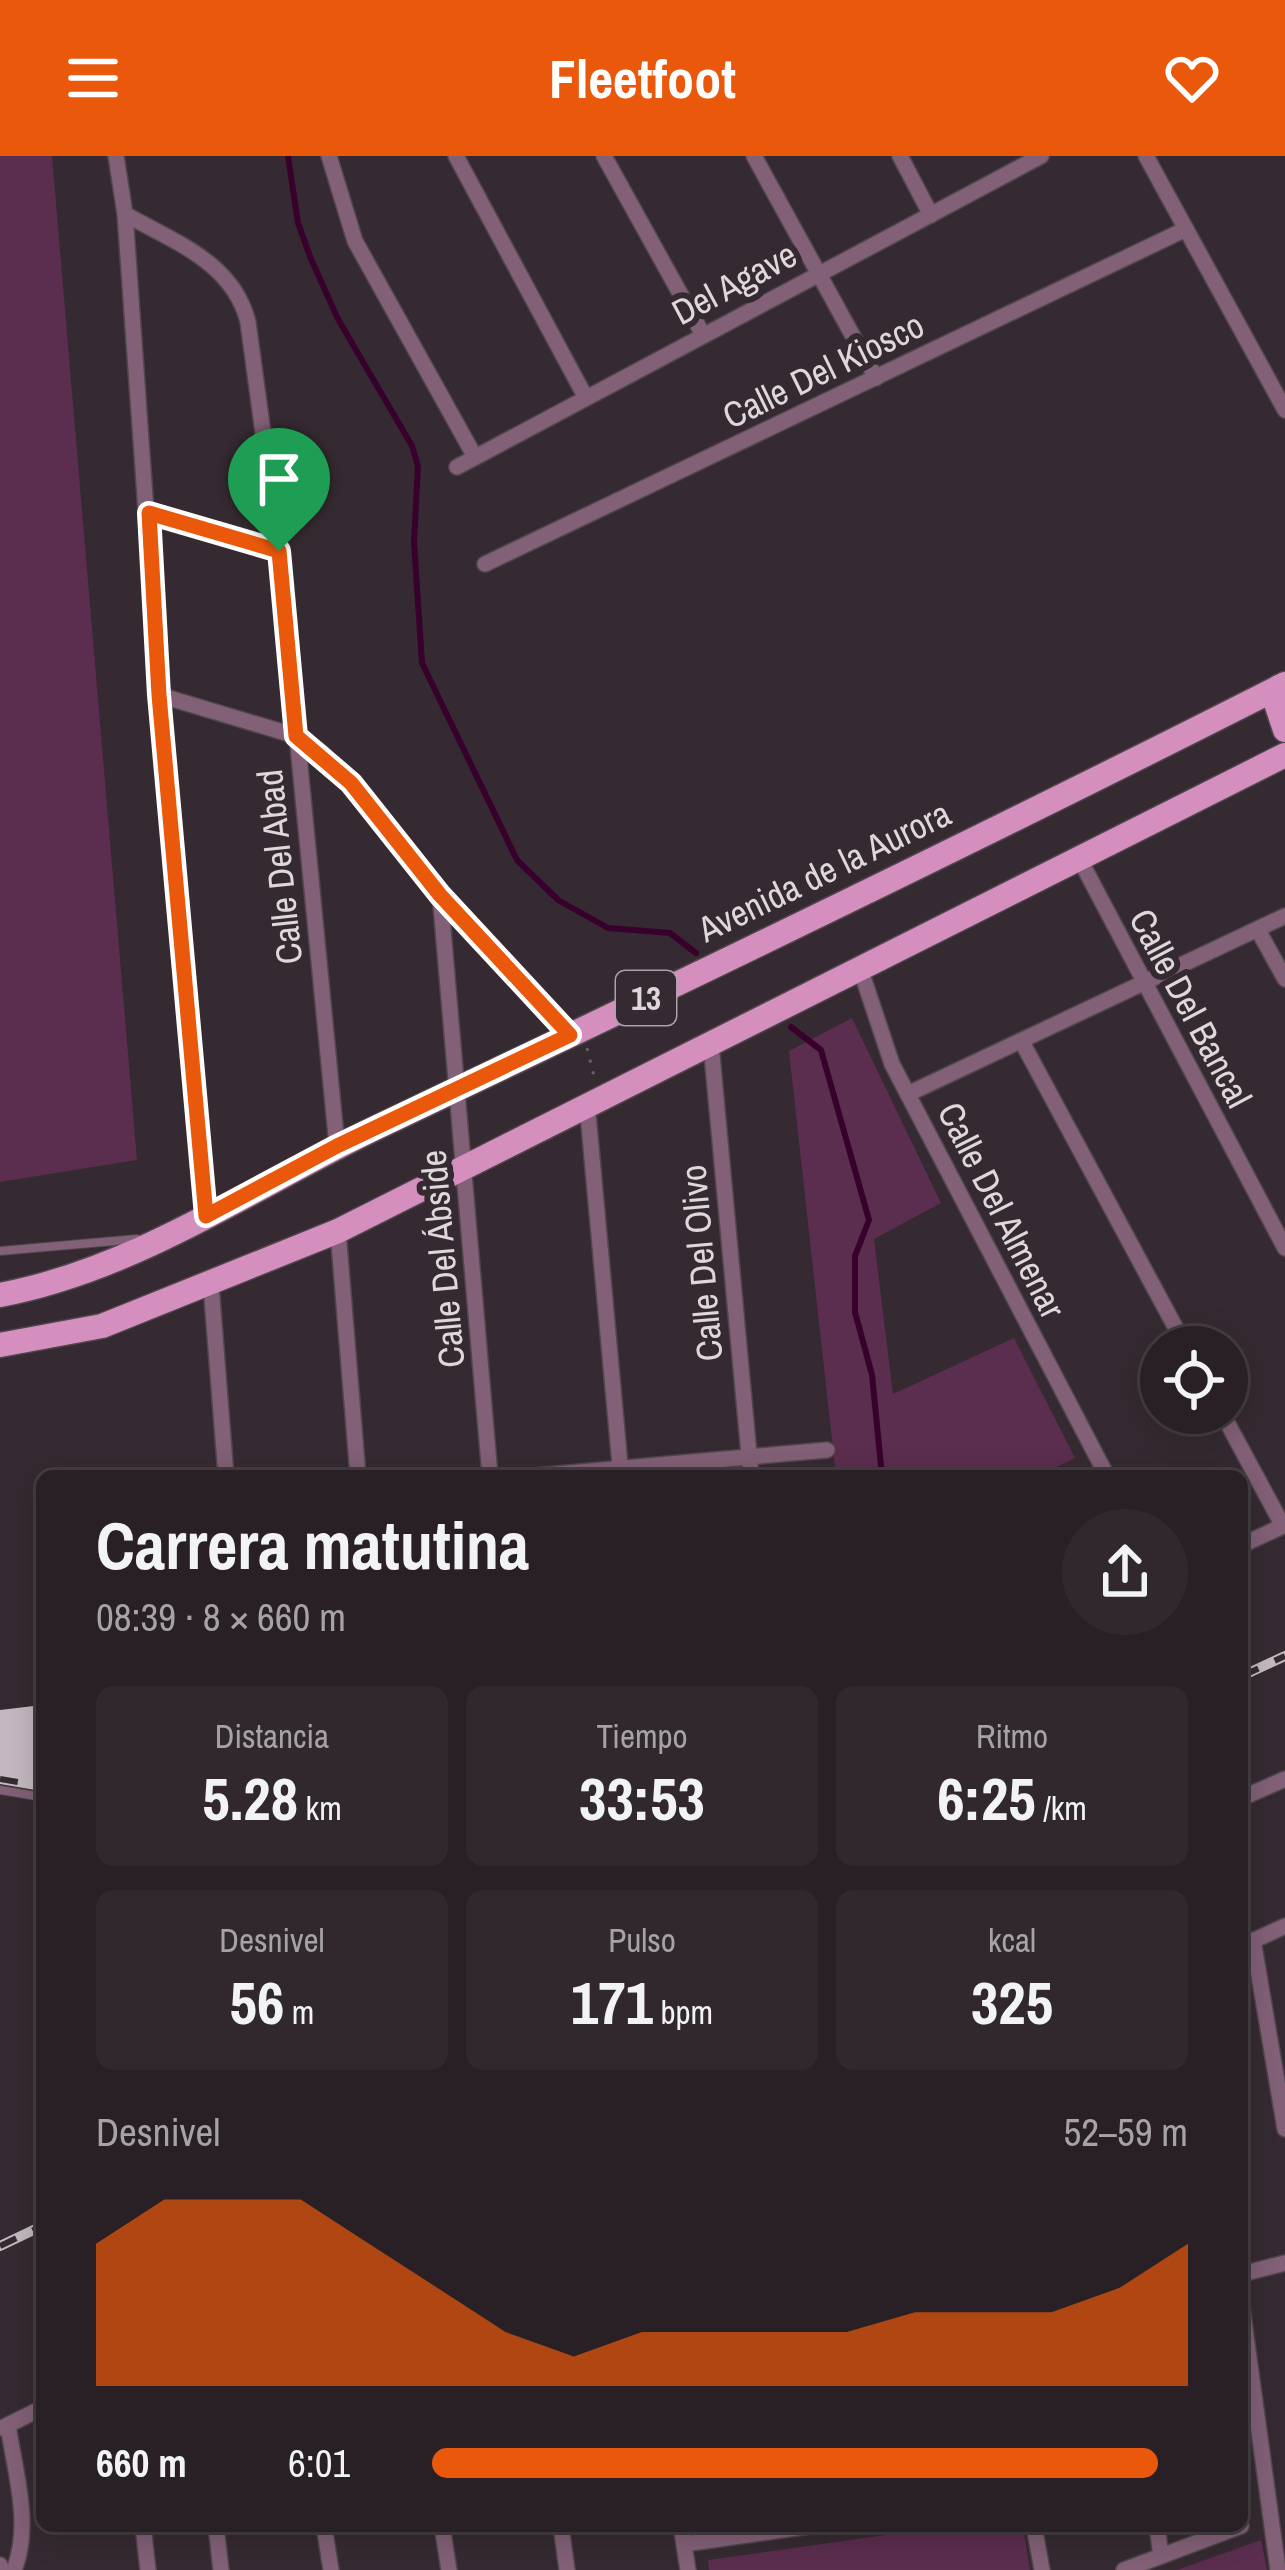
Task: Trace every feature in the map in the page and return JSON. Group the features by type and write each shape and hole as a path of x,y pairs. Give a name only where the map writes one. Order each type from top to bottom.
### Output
{"main road":[{"path":"1282,685 1276,703 1285,730"},
{"name":"Avenida de la Aurora","path":"0,1294 75,1275 162,1238 337,1146 1282,685"},
{"name":"13","path":"0,1345 102,1326 338,1231 859,965 1285,755"}],"street":[{"path":"116,156 125,214 159,695 206,1216"},
{"path":"329,156 363,257 475,457"},
{"path":"456,156 586,398"},
{"path":"604,156 702,334"},
{"path":"754,156 876,378"},
{"path":"900,156 932,215"},
{"name":"Del Agave","path":"457,467 1042,156"},
{"path":"1146,156 1285,410"},
{"name":"Calle Del Abad","path":"125,214 210,263 239,295 251,339 279,551 337,1146"},
{"name":"Calle Del Kiosco","path":"485,564 1186,229"},
{"path":"149,513 279,551"},
{"path":"159,695 296,736 351,783 440,895 576,1032"},
{"name":"Calle Del Bancal","path":"1079,858 1285,1248"},
{"name":"Calle Del Ábside","path":"440,895 490,1470"},
{"path":"910,1093 1285,916"},
{"path":"1258,930 1285,979"},
{"name":"Calle Del Almenar","path":"859,965 885,1049 1104,1470"},
{"path":"1022,1042 1175,1326"},
{"name":"Calle Del Olivo","path":"711,1044 751,1467"},
{"path":"593,1100 621,1470"},
{"path":"338,1231 358,1470"},
{"path":"211,1285 226,1470"},
{"path":"1234,1434 1284,1525 1248,1543"},
{"path":"673,1470 751,1467 826,1450"},
{"path":"1248,1795 1285,1779"},
{"path":"1285,1925 1248,1943 1285,2128"},
{"path":"1248,2272 1285,2263"},
{"path":"1248,2353 1278,2570"},
{"path":"14,2570 21,2551 22,2518 4,2427 36,2411"},
{"path":"1248,2524 1269,2516"},
{"path":"144,2532 148,2570"},
{"path":"217,2532 220,2570"},
{"path":"325,2532 331,2570"},
{"path":"443,2532 448,2570"},
{"path":"561,2532 567,2570"},
{"path":"682,2532 688,2570"},
{"path":"684,2544 764,2532"},
{"path":"1035,2532 1042,2570"},
{"path":"1158,2532 1161,2556"},
{"path":"1124,2570 1226,2532"}],"lane":[{"path":"0,1251 162,1238"},
{"path":"0,1790 36,1796"}],"path":[{"path":"576,1032 593,1100"}],"shaded area":[{"path":"0,156 52,156 137,1160 0,1182"},
{"path":"852,1018 941,1203 874,1239 893,1394 1014,1338 1075,1458 1050,1470 835,1470 789,1051"},
{"path":"907,2532 1024,2532 1030,2570 709,2570 708,2560"},
{"path":"1261,2540 1267,2570 1177,2570"}],"building":[{"path":"36,1706 36,1785 0,1776 0,1710"}],"waterway":[{"path":"288,156 298,223 311,259 338,319 412,446 418,466 414,542 422,663 517,860 558,900 608,928 670,933 696,953"},
{"path":"791,1027 821,1050 869,1220 855,1256 855,1312 872,1375 881,1470"}],"railway":[{"path":"1248,1673 1285,1656"},
{"path":"0,1779 36,1785"},
{"path":"0,2246 36,2229"}],"route":[{"path":"149,513 279,551 296,736 321,752 351,783 440,895 570,1035 337,1146 206,1216 159,695 149,513"}]}
